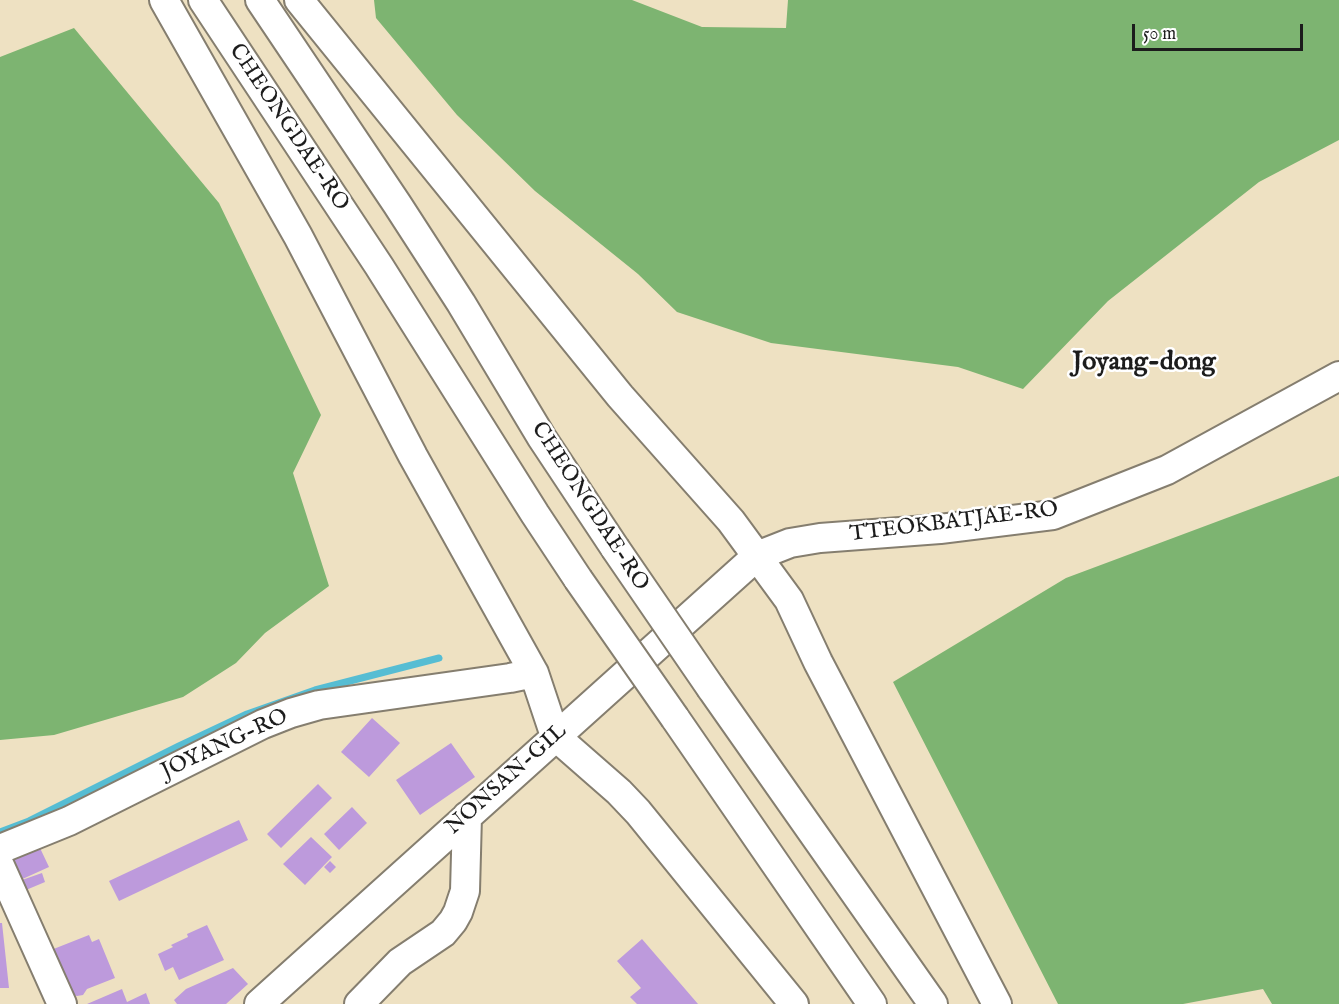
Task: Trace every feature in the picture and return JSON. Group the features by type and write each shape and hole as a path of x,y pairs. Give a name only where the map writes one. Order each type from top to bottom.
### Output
{"street":[{"path":"164,0 298,236 412,456 534,673 555,736 633,807 794,1004"},
{"name":"CHEONGDAE-RO","path":"203,0 379,266 578,579 872,1004"},
{"name":"CHEONGDAE-RO","path":"260,0 404,214 461,303 542,438 615,548 933,1004"},
{"path":"299,0 620,396 731,521 789,600 818,662 997,1004"},
{"name":"TTEOKBATJAE-RO","path":"757,556 790,543 820,538 940,529 1053,515 1167,470 1339,376"},
{"name":"NONSAN-GIL","path":"259,1004 757,556"},
{"name":"JOYANG-RO","path":"0,849 69,821 291,712 319,705 534,673"},
{"path":"359,1004 400,962 443,933 458,912 466,879 467,816"},
{"path":"0,866 62,1004"}],"green space":[{"path":"374,0 632,0 702,27 786,28 788,0 1339,0 1339,140 1259,182 1108,301 1023,389 958,367 771,343 677,312 638,274 535,191 457,115 376,18"},
{"path":"74,28 219,203 321,415 293,473 329,586 265,633 236,663 183,697 54,735 0,740 0,57"},
{"path":"1339,476 1339,1004 1272,1004 1263,989 1183,1004 1058,1004 893,682 1066,578"}],"building":[{"path":"372,718 400,743 369,777 341,752"},
{"path":"451,743 475,777 420,815 396,780"},
{"path":"318,784 332,798 281,848 267,834"},
{"path":"352,807 367,823 339,850 324,834"},
{"path":"239,820 248,840 119,901 109,881"},
{"path":"311,837 332,857 305,885 283,864"},
{"path":"40,848 49,867 18,881 9,862 16,859 15,856"},
{"path":"330,861 336,867 330,873 324,867"},
{"path":"42,873 45,882 26,890 22,880"},
{"path":"0,923 2,923 9,988 0,988"},
{"path":"207,925 224,960 179,980 173,967 165,971 158,954 188,937 187,934"},
{"path":"89,935 92,942 99,939 115,978 87,989 83,995 77,996 73,995 51,950"},
{"path":"642,939 698,1004 637,1004 630,997 641,988 617,961"},
{"path":"233,968 248,984 226,1004 177,1004 174,1000 186,989"},
{"path":"122,989 127,1002 146,993 150,1004 87,1004"}],"waterway":[{"path":"0,832 29,821 247,714 315,690 439,658"}],"district":[{"name":"Joyang-dong","path":"1144,364"}]}
